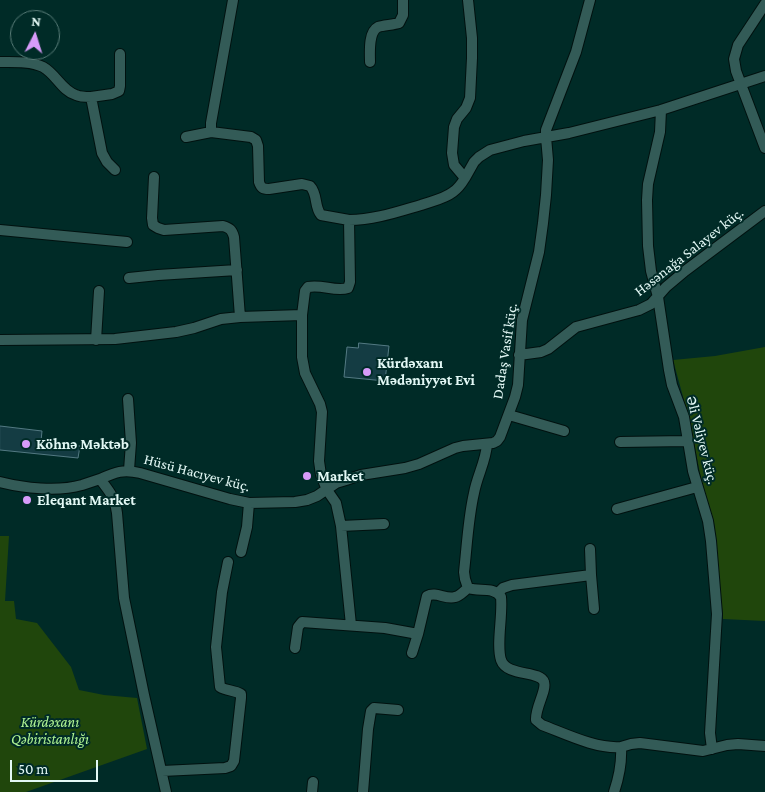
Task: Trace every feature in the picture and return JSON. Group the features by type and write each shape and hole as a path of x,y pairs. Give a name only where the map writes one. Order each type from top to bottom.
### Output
{"street":[{"path":"211,132 211,122 233,0"},
{"path":"370,62 370,43 374,30 379,26 399,23 403,15 404,0"},
{"path":"466,178 454,165 452,153 454,127 470,98 472,38 468,0"},
{"name":"Dadaş Vasif küç.","path":"487,444 497,441 500,437 515,398 518,385 522,320 539,252 543,223 548,160 546,130 576,52 590,0"},
{"path":"765,4 738,45 734,59 736,71 765,148"},
{"path":"0,62 34,64 43,67 54,75 67,91 76,96 91,98 119,91 120,54"},
{"path":"186,137 211,132 251,137 256,140 258,146 259,182 261,187 265,189 302,184 310,186 314,191 318,212 321,215 349,220 362,220 381,217 441,199 452,193 466,178 474,162 490,150 661,110 765,76"},
{"path":"91,98 102,153 115,170"},
{"name":"Əli Vəliyev küç.","path":"661,110 660,132 648,184 648,246 672,385 684,418 697,488 710,531 717,614 710,733 712,749"},
{"path":"154,177 152,218 154,225 158,228 164,230 216,226 228,227 232,231 240,317"},
{"name":"Həsənağa Salayev küç.","path":"519,355 541,352 548,349 576,327 639,310 651,304 666,287 685,271 765,211"},
{"path":"349,220 350,282 348,288 341,290 308,287 305,291 302,316 301,346 303,365 322,412 319,461 321,475 327,490 336,503 342,526 351,625"},
{"path":"0,230 127,242"},
{"path":"129,278 236,270"},
{"path":"96,340 99,291"},
{"path":"0,340 115,339 176,332 221,319 302,316"},
{"path":"128,399 131,443 129,470"},
{"path":"509,416 564,431"},
{"path":"620,442 687,441"},
{"name":"Hüsü Hacıyev küç.","path":"0,482 24,487 55,488 81,486 115,473 129,470 230,500 249,503 295,502 317,496 336,483 361,475 406,468 455,448 474,444 487,444"},
{"path":"468,588 464,572 471,507 487,444"},
{"path":"100,478 116,502 124,598 166,792"},
{"path":"617,509 697,488"},
{"path":"241,552 247,527 249,503"},
{"path":"342,526 384,524"},
{"path":"590,549 594,609"},
{"path":"162,771 225,768 231,766 234,761 241,694 237,691 220,687 216,647 222,592 228,562"},
{"path":"498,593 503,588 512,585 591,575"},
{"path":"468,588 491,590 498,593 501,597 501,659 510,670 540,678 544,682 544,688 535,714 536,720 542,725 599,746 612,748 640,743 703,751 728,745 765,746"},
{"path":"412,654 427,596 430,594 453,598 468,588"},
{"path":"295,648 298,627 302,622 385,628 418,634"},
{"path":"363,792 371,712 374,708 398,710"},
{"path":"614,792 621,767 622,747"}],"green space":[{"path":"765,347 765,621 723,619 714,523 702,484 690,422 673,360 715,356"},
{"name":"Kürdəxanı Qəbiristanlığı","path":"0,536 9,536 5,601 14,601 16,619 37,623 71,667 79,690 104,695 137,698 147,749 26,792 0,792"}],"building":[{"path":"359,343 389,346 385,381 344,377 347,347 358,348"},
{"path":"0,426 42,431 41,441 80,446 78,458 0,450"}],"place":[{"name":"Kürdəxanı Mədəniyyət Evi","path":"367,372"},
{"name":"Köhnə Məktəb","path":"26,444"},
{"name":"Market","path":"307,476"},
{"name":"Eleqant Market","path":"27,500"}]}
